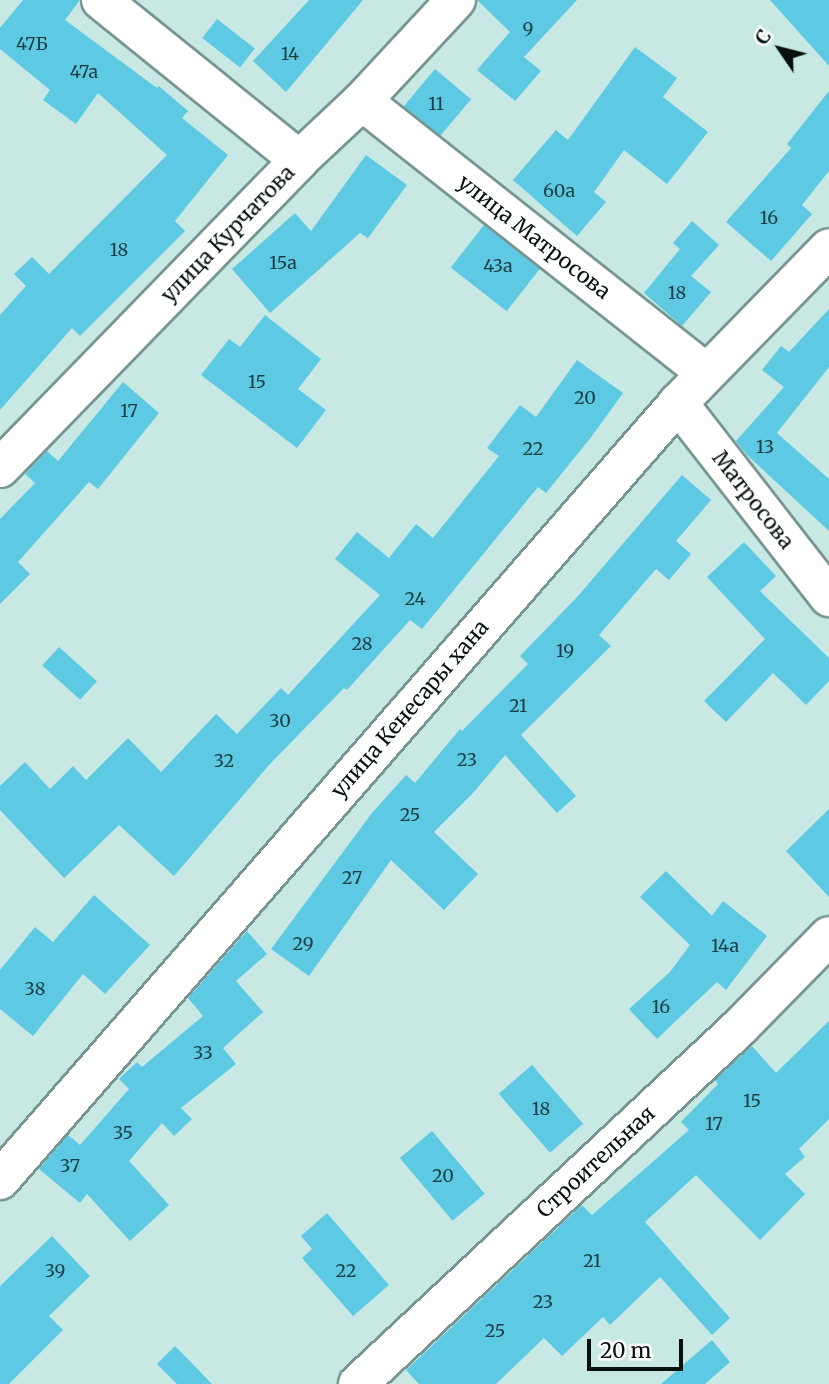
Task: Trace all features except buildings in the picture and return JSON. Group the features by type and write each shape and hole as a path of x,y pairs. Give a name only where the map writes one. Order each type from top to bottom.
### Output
{"street":[{"path":"101,0 299,160"},
{"name":"улица Курчатова","path":"0,468 299,160 362,101 456,0"},
{"name":"улица Матросова","path":"362,101 707,373"},
{"name":"улица Кенесары хана","path":"0,1180 678,403 829,248"},
{"name":"Матросова","path":"678,403 829,597"},
{"name":"Строительная","path":"358,1384 740,1027 829,936"}]}
